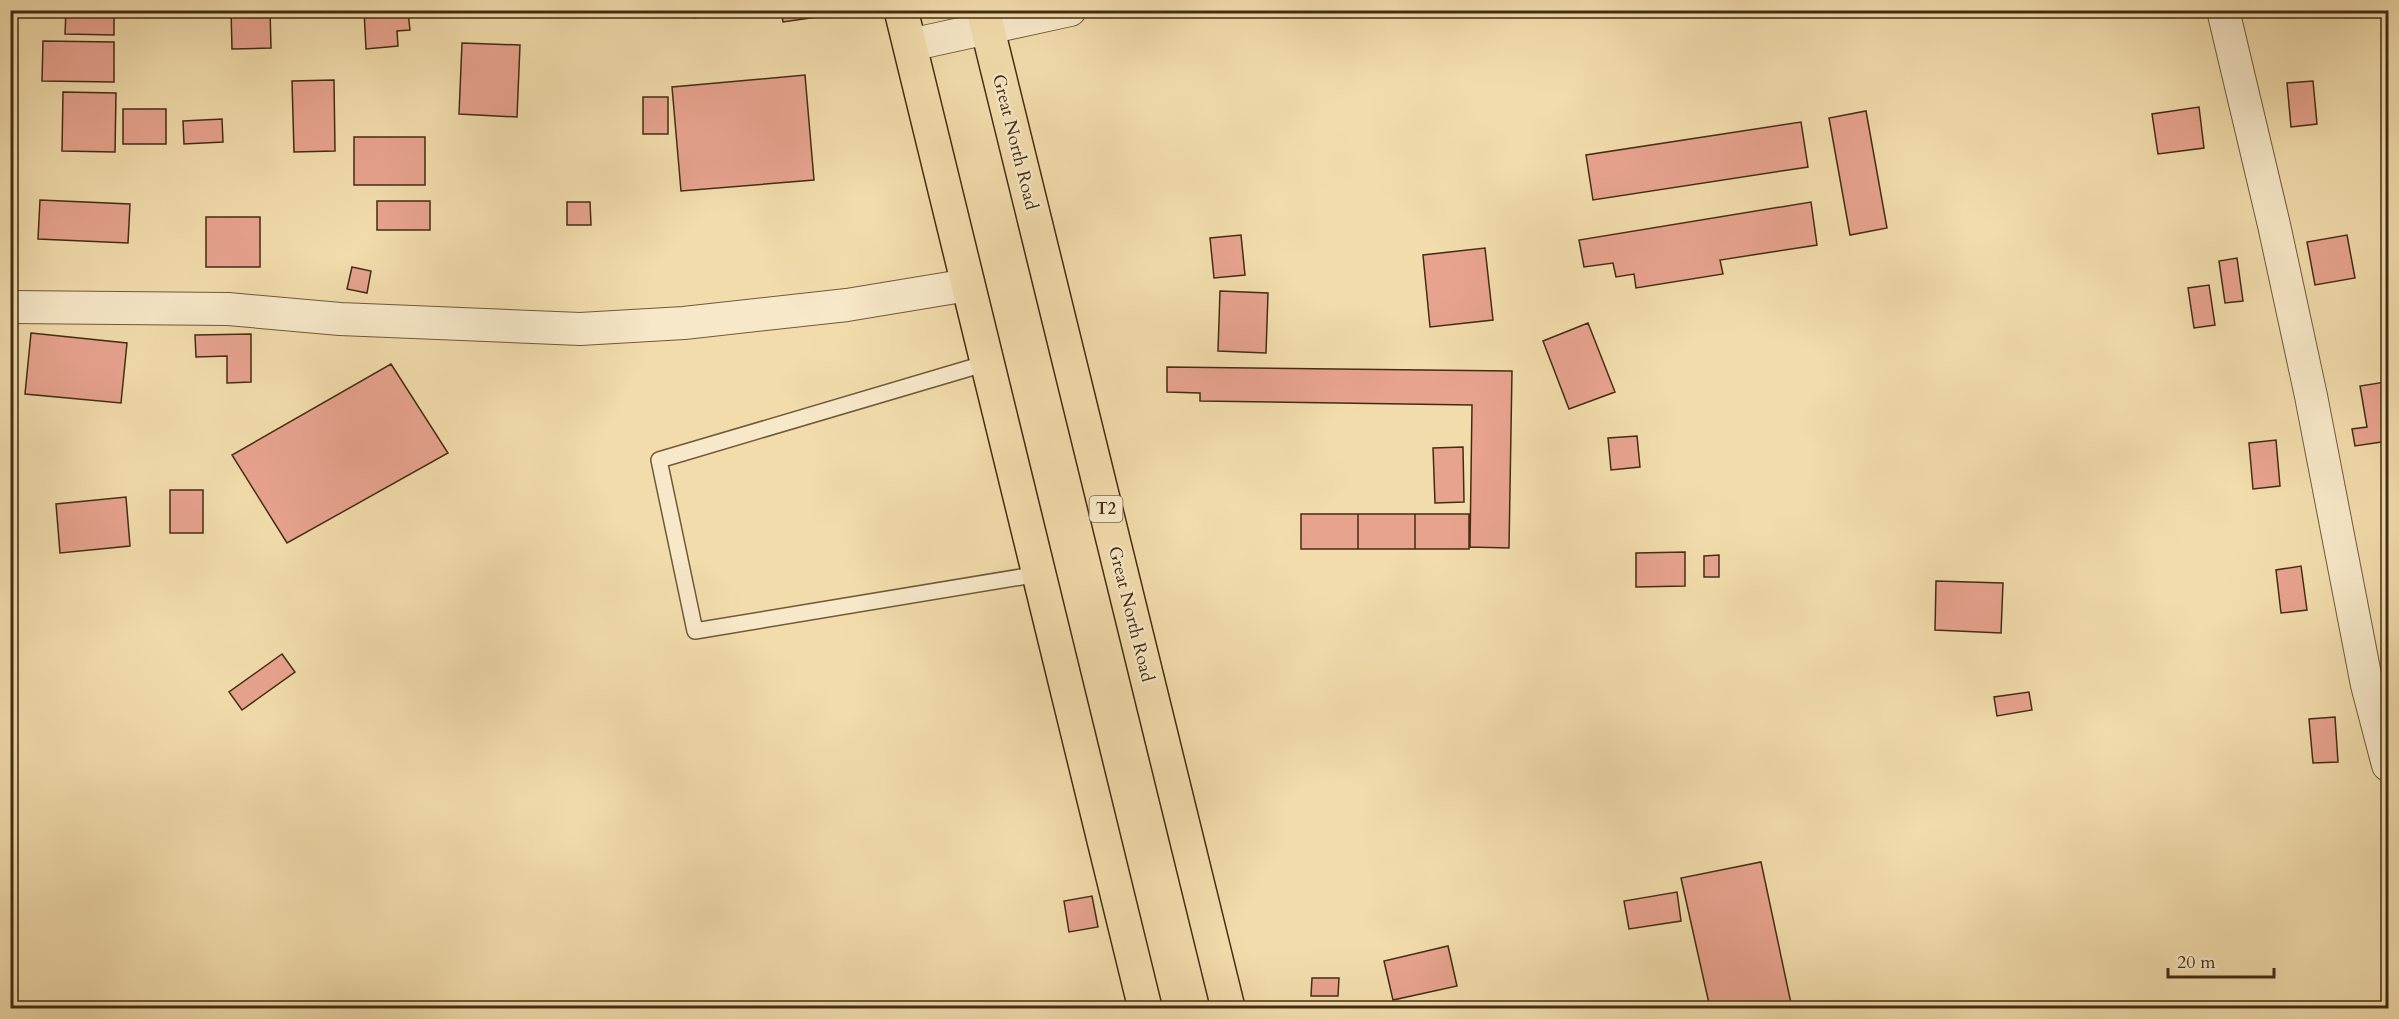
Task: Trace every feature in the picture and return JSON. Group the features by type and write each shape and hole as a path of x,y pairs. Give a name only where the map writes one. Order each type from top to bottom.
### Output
{"highway":[{"path":"901,10 1145,1008"},
{"name":"Great North Road","path":"985,19 1228,1008"}],"street":[{"path":"909,45 985,19 1070,10"},
{"path":"2223,10 2309,385 2367,684 2388,765"},
{"path":"10,307 228,309 340,319 580,329 684,322 836,307 968,285"}],"lane":[{"path":"987,363 659,460 695,631 1039,574"}],"building":[{"path":"66,10 114,11 114,35 65,34"},
{"path":"231,10 270,10 271,48 232,49"},
{"path":"364,10 419,11 408,12 410,30 397,31 398,46 366,49"},
{"path":"692,10 736,10 694,18"},
{"path":"781,10 823,10 824,16 783,22"},
{"path":"43,41 114,42 114,82 42,81"},
{"path":"462,43 520,45 517,117 459,114"},
{"path":"805,75 814,180 681,191 672,87"},
{"path":"334,80 335,151 294,152 292,81"},
{"path":"2313,81 2317,124 2291,127 2287,83"},
{"path":"63,92 116,93 115,152 62,151"},
{"path":"643,97 668,97 668,134 643,134"},
{"path":"2199,107 2204,148 2158,154 2152,114"},
{"path":"123,109 166,109 166,144 123,144"},
{"path":"1866,111 1887,228 1850,235 1829,118"},
{"path":"222,119 223,142 184,144 183,121"},
{"path":"1801,122 1808,167 1593,200 1586,155"},
{"path":"354,137 425,137 425,185 354,185"},
{"path":"40,200 130,204 128,243 38,239"},
{"path":"377,201 430,201 430,230 377,230"},
{"path":"567,202 590,202 591,225 567,225"},
{"path":"1811,202 1817,245 1720,260 1723,274 1636,288 1634,274 1616,277 1613,263 1584,267 1579,240"},
{"path":"206,217 260,217 260,267 206,267"},
{"path":"1241,235 1245,275 1214,278 1210,238"},
{"path":"2347,235 2355,278 2315,285 2307,242"},
{"path":"1485,248 1493,320 1430,327 1423,255"},
{"path":"2237,258 2243,301 2225,303 2219,261"},
{"path":"352,267 371,271 367,293 347,289"},
{"path":"2209,285 2215,325 2194,328 2188,288"},
{"path":"1220,291 1268,293 1266,353 1218,351"},
{"path":"1588,323 1615,392 1569,409 1543,341"},
{"path":"31,333 127,343 121,403 25,394"},
{"path":"251,334 251,382 227,383 227,356 196,357 195,335"},
{"path":"391,364 448,453 287,543 232,455"},
{"path":"1167,367 1512,371 1509,548 1470,547 1472,405 1200,401 1200,393 1167,392"},
{"path":"2385,382 2388,402 2388,441 2355,446 2352,429 2367,427 2360,386"},
{"path":"1637,436 1640,467 1611,470 1608,438"},
{"path":"2276,440 2280,486 2253,489 2249,443"},
{"path":"1463,447 1464,502 1435,503 1433,448"},
{"path":"170,490 203,490 203,533 170,533"},
{"path":"126,497 130,546 60,553 56,504"},
{"path":"1301,514 1358,514 1358,549 1301,549"},
{"path":"1358,514 1415,514 1415,549 1358,549"},
{"path":"1415,514 1469,514 1469,549 1415,549"},
{"path":"1685,552 1685,586 1636,587 1636,553"},
{"path":"1719,555 1719,577 1704,577 1704,556"},
{"path":"2301,566 2307,610 2281,613 2276,570"},
{"path":"1936,581 2003,583 2001,633 1935,630"},
{"path":"282,654 295,672 242,710 229,692"},
{"path":"2029,692 2032,710 1997,716 1994,697"},
{"path":"2335,717 2338,762 2313,763 2309,719"},
{"path":"1761,862 1792,1008 1710,1008 1681,878"},
{"path":"1677,892 1681,921 1629,929 1624,901"},
{"path":"1092,896 1098,927 1069,932 1064,901"},
{"path":"1448,946 1457,986 1393,1000 1384,961"},
{"path":"1312,978 1339,978 1338,996 1311,996"}]}
